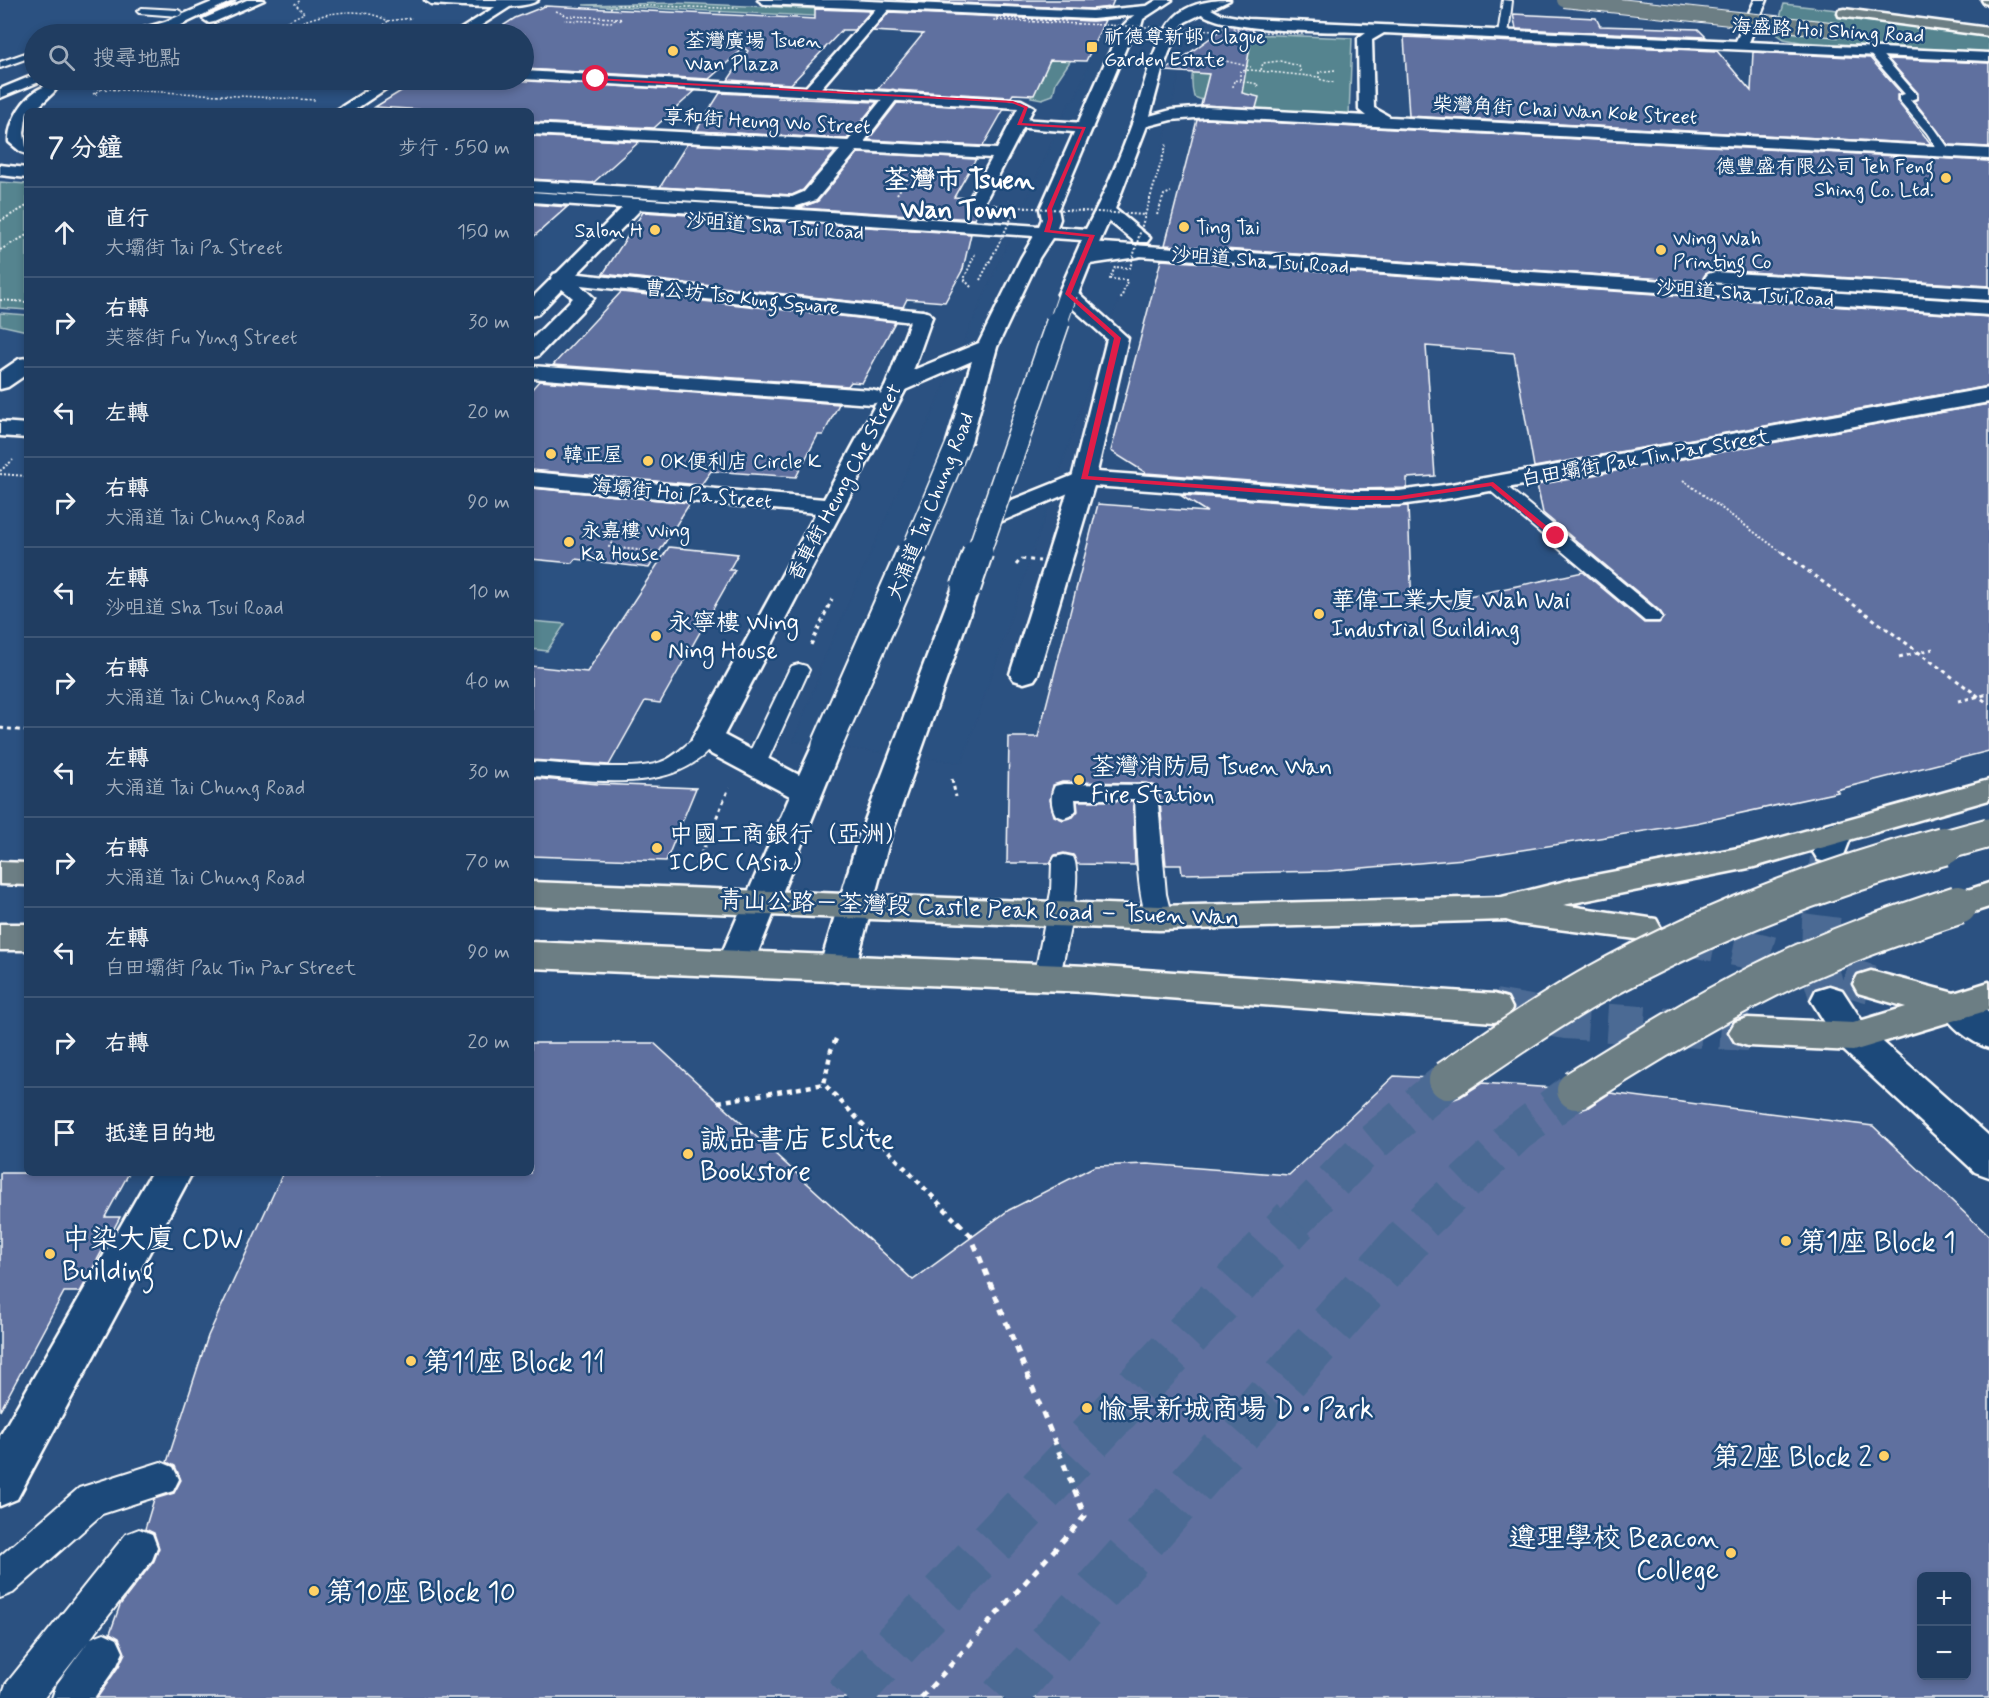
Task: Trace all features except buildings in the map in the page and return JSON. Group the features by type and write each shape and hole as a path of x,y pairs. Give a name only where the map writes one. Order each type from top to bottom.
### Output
{"main road":[{"path":"1564,0 1850,32"},
{"path":"1608,0 1982,40"},
{"path":"1674,0 1989,32"},
{"path":"1740,2 1775,6"},
{"path":"1833,12 1989,32"},
{"path":"1909,35 1982,40"},
{"name":"青山公路－荃灣段 Castle Peak Road – Tsuen Wan","path":"534,894 1159,918 1502,909 1574,891 1833,842 1989,790"},
{"path":"1448,1080 1566,1002 1642,961 1729,920 1781,897 1838,877 1989,833"},
{"path":"0,873 24,874"},
{"path":"1576,1090 1684,1023 1791,968 1902,923 1989,895"},
{"path":"1502,909 1644,928"},
{"path":"0,936 24,938"},
{"path":"534,955 736,962 837,969 1087,979 1494,1008"},
{"path":"1871,984 1973,1002"},
{"path":"1748,1032 1853,1037 1973,1002"}],"street":[{"path":"152,24 207,0"},
{"path":"172,24 228,0"},
{"path":"196,24 258,0"},
{"path":"431,0 510,3 532,0"},
{"path":"764,0 885,6 1127,25"},
{"name":"大涌道 Tai Chung Road","path":"736,962 827,745 884,622 959,442 987,347 1051,219 1049,209 1127,25 1146,10 1166,0"},
{"path":"837,969 874,839 992,517 1068,294 1107,210 1140,123 1159,61 1171,31 1178,25 1180,19 1200,8 1224,0"},
{"path":"1741,45 1761,0"},
{"path":"476,24 510,3"},
{"path":"810,91 885,6"},
{"name":"海盛路 Hoi Shing Road","path":"1200,8 1216,16 1240,22 1989,57"},
{"path":"1093,23 1146,10"},
{"path":"1380,30 1365,38 1367,110 1385,121"},
{"path":"534,76 1013,102 1026,107 976,203"},
{"path":"3,92 24,83"},
{"path":"10,107 47,90"},
{"path":"28,108 50,90"},
{"path":"349,107 376,90"},
{"path":"851,148 893,95"},
{"path":"24,112 21,114 16,132 17,142 24,147"},
{"name":"柴灣角街 Chai Wan Kok Street","path":"1140,123 1171,114 1207,112 1989,154"},
{"path":"1019,124 1085,128"},
{"name":"享和街 Heung Wo Street","path":"534,129 851,148 1001,154"},
{"name":"沙咀道 Sha Tsui Road","path":"534,186 786,203 801,201 810,196 851,148"},
{"path":"0,157 24,159"},
{"path":"0,170 24,172"},
{"name":"沙咀道 Sha Tsui Road","path":"534,197 631,209 958,226 991,224"},
{"name":"沙咀道 Sha Tsui Road","path":"534,208 631,209 991,224 1088,248 1139,245 1989,294"},
{"path":"534,307 631,209"},
{"path":"991,224 1049,209"},
{"path":"1107,210 1139,245"},
{"path":"1088,248 1139,245"},
{"name":"沙咀道 Sha Tsui Road","path":"1139,245 1989,309"},
{"path":"534,349 585,298 561,278"},
{"name":"曹公坊 Tso Kung Square","path":"561,278 922,317"},
{"name":"沙咀道 Sha Tsui Road","path":"1715,278 1801,294 1989,303"},
{"path":"1024,674 1084,478 1118,338 1068,294"},
{"name":"香車街 Heung Che Street","path":"707,739 897,385 922,317"},
{"path":"897,385 987,347"},
{"path":"0,381 24,365"},
{"path":"534,372 871,397"},
{"name":"白田壩街 Pak Tin Par Street","path":"1084,478 1354,498 1399,498 1493,484 1989,395"},
{"path":"0,429 24,431"},
{"path":"992,517 1084,478"},
{"name":"海壩街 Hoi Pa Street","path":"534,479 833,507"},
{"path":"707,739 807,792"},
{"path":"1829,999 1853,1037 1989,1160"},
{"path":"1973,1002 1989,1034"},
{"path":"0,1482 170,1176"}],"lane":[{"path":"1503,35 1507,1"},
{"path":"142,11 178,13"},
{"path":"1874,52 1912,96 1903,98 1945,152"},
{"path":"0,65 24,57"},
{"path":"1930,131 1950,138 1966,153"},
{"path":"1493,484 1652,617"},
{"path":"755,764 799,670"},
{"path":"534,769 640,773 667,768 687,758 707,739"},
{"path":"1064,810 1063,791 1146,792 1154,894 1159,918"},
{"path":"1047,978 1060,915 1064,863"},
{"path":"0,1580 93,1500 161,1479"},
{"path":"20,1698 139,1546"},
{"path":"71,1698 104,1652"}],"path":[{"path":"301,0 295,4 311,18"},
{"path":"610,8 618,5 722,9"},
{"path":"553,10 568,16 617,18 611,22 564,20 568,17 611,18 622,19 618,22"},
{"path":"281,24 304,13"},
{"path":"298,24 311,18 360,13 379,16 388,21 385,24"},
{"path":"1066,21 996,18 994,20 1303,34 1302,32 1231,28"},
{"path":"1203,59 1217,59 1280,74 1301,73 1342,85"},
{"path":"1261,70 1263,63 1280,61 1299,66 1301,73"},
{"path":"1240,80 1240,71 1255,68"},
{"path":"1319,77 1318,72 1344,69"},
{"path":"97,94 93,94 100,90"},
{"path":"116,90 349,107"},
{"path":"1121,299 1127,280 1110,279 1114,267 1130,268 1167,143"},
{"path":"897,194 909,177"},
{"path":"1159,213 1164,195 1171,192"},
{"path":"991,224 993,205 1145,215"},
{"path":"980,280 1017,207"},
{"path":"0,221 24,208"},
{"path":"0,250 24,237"},
{"path":"0,300 24,302"},
{"path":"0,474 24,476"},
{"path":"1679,477 1989,704"},
{"path":"618,518 629,519 609,547 657,552"},
{"path":"1016,565 1020,559 1040,561"},
{"path":"814,639 832,599"},
{"path":"1899,657 1933,649"},
{"path":"1958,701 1989,694"},
{"path":"0,728 24,732"},
{"path":"952,779 956,797"},
{"path":"695,868 730,785"},
{"path":"824,1084 831,1050 836,1039"},
{"path":"718,1102 824,1084"},
{"path":"824,1084 971,1236 1085,1516 921,1698"}],"green space":[{"path":"674,3 843,10 854,18 583,5"},
{"path":"1784,4 1989,27 1989,52 1800,42 1784,39 1775,33"},
{"path":"1221,33 1352,38 1349,116 1222,107 1194,97 1192,76 1194,68 1202,54"},
{"path":"1081,45 1056,82 1053,95 1042,99 1031,97 1038,76 1048,62"},
{"path":"0,182 24,184 24,310 0,308"},
{"path":"0,313 24,315 24,330 0,325"},
{"path":"534,621 565,624 547,651 534,649"}],"pier":[{"path":"1106,21 1190,26 1140,244 1108,327 962,762 794,741 821,672 819,671 1070,102 1074,102"}],"tunnel":[{"path":"1829,859 1821,921 1820,970 1829,1000"},
{"path":"1678,935 1760,952 1871,984"},
{"path":"1494,1008 1566,1020 1748,1032"},
{"path":"1293,1222 1366,1148 1448,1080"},
{"path":"1424,1221 1517,1133 1576,1090"},
{"path":"846,1698 1295,1220"},
{"path":"1003,1698 1424,1221"}],"place":[{"name":"祈德尊新邨 Clague Garden Estate","path":"1092,47"},
{"name":"荃灣廣場 Tsuen Wan Plaza","path":"673,51"},
{"name":"德豐盛有限公司 Teh Feng Shing Co. Ltd.","path":"1946,178"},
{"name":"Ting Tai","path":"1184,227"},
{"name":"Salon H","path":"655,230"},
{"name":"Wing Wah Printing Co","path":"1661,250"},
{"name":"韓正屋","path":"551,454"},
{"name":"OK便利店 Circle K","path":"648,461"},
{"name":"永嘉樓 Wing Ka House","path":"569,542"},
{"name":"華偉工業大廈 Wah Wai Industrial Building","path":"1319,614"},
{"name":"永寧樓 Wing Ning House","path":"656,636"},
{"name":"荃灣消防局 Tsuen Wan Fire Station","path":"1079,780"},
{"name":"中國工商銀行（亞洲） ICBC (Asia)","path":"657,848"},
{"name":"誠品書店 Eslite Bookstore","path":"688,1154"},
{"name":"第1座 Block 1","path":"1786,1241"},
{"name":"中染大廈 CDW Building","path":"50,1254"},
{"name":"第11座 Block 11","path":"411,1361"},
{"name":"愉景新城商場 D • Park","path":"1087,1408"},
{"name":"第2座 Block 2","path":"1884,1456"},
{"name":"遵理學校 Beacon College","path":"1731,1553"},
{"name":"第10座 Block 10","path":"314,1591"}],"district":[{"name":"荃灣市 Tsuen Wan Town","path":"959,194"}],"route":[{"path":"596,79 1013,102 1026,107 1019,124 1085,128 1049,209 1051,219 1046,232 1093,235 1068,294 1118,338 1084,478 1354,498 1399,498 1493,484 1556,536"}]}
